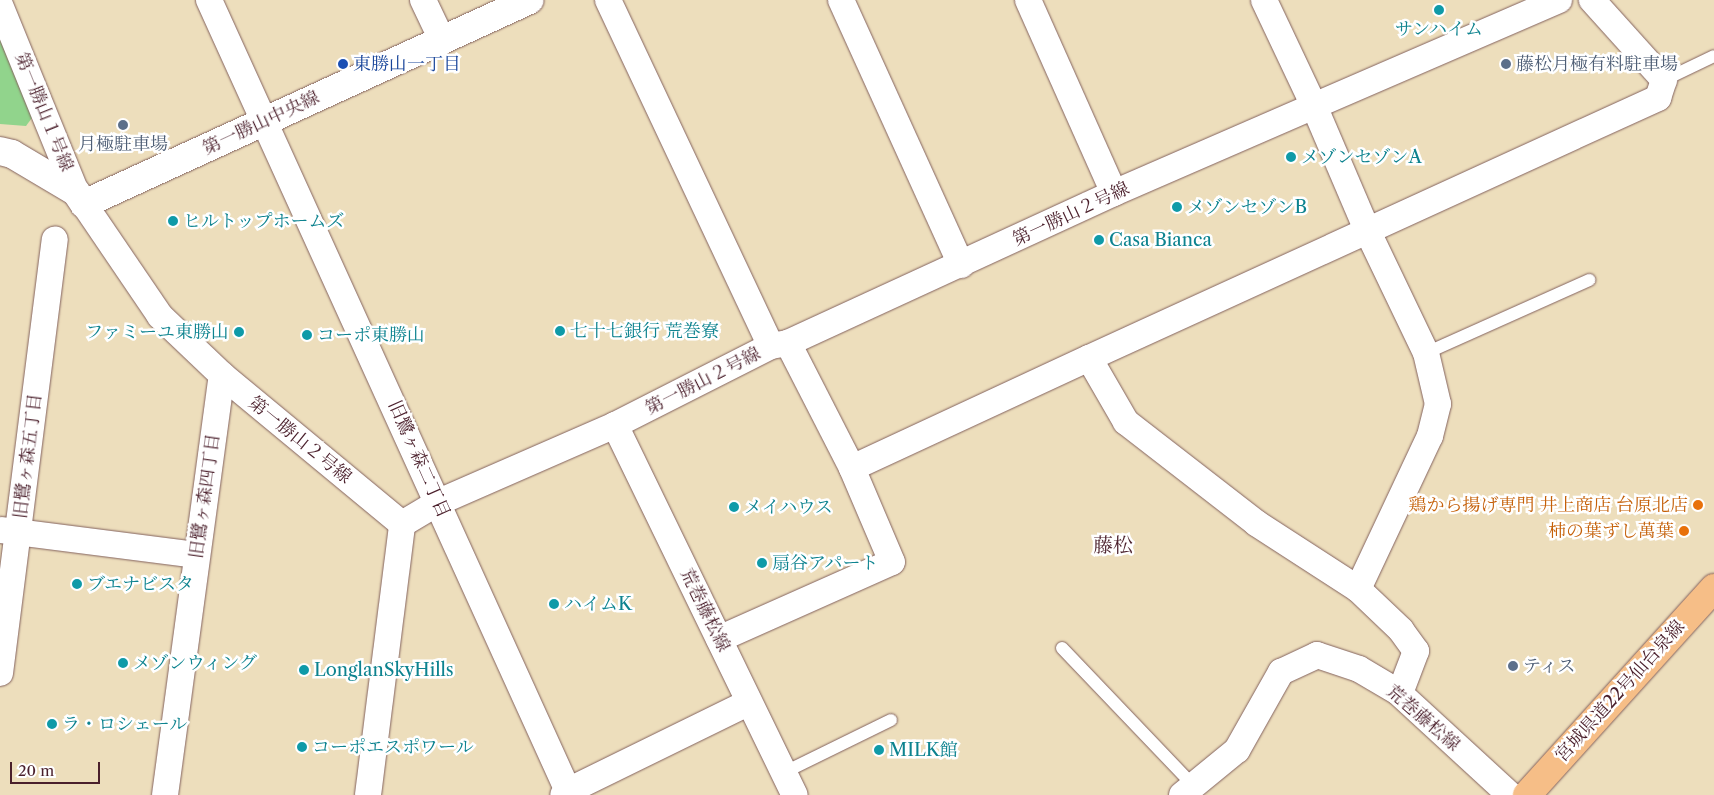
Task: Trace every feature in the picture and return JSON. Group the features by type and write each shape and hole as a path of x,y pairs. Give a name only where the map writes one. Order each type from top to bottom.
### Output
{"main road":[{"name":"宮城県道22号仙台泉線","path":"1527,795 1714,588"}],"street":[{"name":"旧鷺ヶ森二丁目","path":"209,0 439,502 566,793"},
{"path":"424,0 442,40"},
{"name":"第一勝山中央線","path":"80,198 266,121 529,0"},
{"path":"608,0 780,344 852,468 892,562 719,639"},
{"path":"841,0 961,265"},
{"path":"1028,0 1114,193"},
{"path":"1264,0 1314,106 1367,230 1426,353 1438,404 1430,436 1358,589"},
{"name":"第一勝山２号線","path":"80,198 160,316 222,375 402,524 439,502 615,425 780,344 961,265 1114,193 1559,0"},
{"path":"852,468 1658,98 1664,80 1592,0"},
{"name":"第一勝山１号線","path":"0,5 80,198"},
{"path":"0,151 12,154 80,198"},
{"name":"旧鷺ヶ森五丁目","path":"0,673 9,531 55,239"},
{"path":"1089,358 1126,422 1256,523 1358,589 1401,630 1416,650 1400,693"},
{"name":"旧鷺ヶ森四丁目","path":"165,795 196,555 222,375"},
{"name":"荒巻藤松線","path":"615,425 719,639 748,704 790,784"},
{"path":"368,795 402,524"},
{"path":"9,531 196,555"},
{"name":"荒巻藤松線","path":"1188,791 1237,750 1282,672 1317,655 1359,669 1400,693 1510,795"},
{"path":"566,793 748,704"}],"lane":[{"path":"1664,80 1714,56"},
{"path":"1426,353 1589,280"},
{"path":"1062,648 1188,791"},
{"path":"790,784 890,720"}],"green space":[{"path":"0,28 37,111 26,126 0,124"}],"place":[{"name":"サンハイム","path":"1439,10"},
{"name":"東勝山一丁目","path":"343,64"},
{"name":"藤松月極有料駐車場","path":"1506,64"},
{"name":"月極駐車場","path":"123,125"},
{"name":"メゾンセゾンA","path":"1291,157"},
{"name":"メゾンセゾンB","path":"1177,207"},
{"name":"ヒルトップホームズ","path":"173,221"},
{"name":"Casa Bianca","path":"1099,240"},
{"name":"七十七銀行 荒巻寮","path":"560,331"},
{"name":"ファミーユ東勝山","path":"239,332"},
{"name":"コーポ東勝山","path":"307,335"},
{"name":"鶏から揚げ専門 井上商店 台原北店","path":"1698,505"},
{"name":"メイハウス","path":"734,507"},
{"name":"柿の葉ずし萬葉","path":"1684,531"},
{"name":"扇谷アパート","path":"762,563"},
{"name":"ブエナビスタ","path":"77,584"},
{"name":"ハイムK","path":"554,604"},
{"name":"メゾンウィング","path":"123,663"},
{"name":"ティス","path":"1513,666"},
{"name":"LonglanSkyHills","path":"304,670"},
{"name":"ラ・ロシェール","path":"52,724"},
{"name":"コーポエスポワール","path":"302,747"},
{"name":"MILK館","path":"879,750"}],"district":[{"name":"藤松","path":"1113,545"}]}
